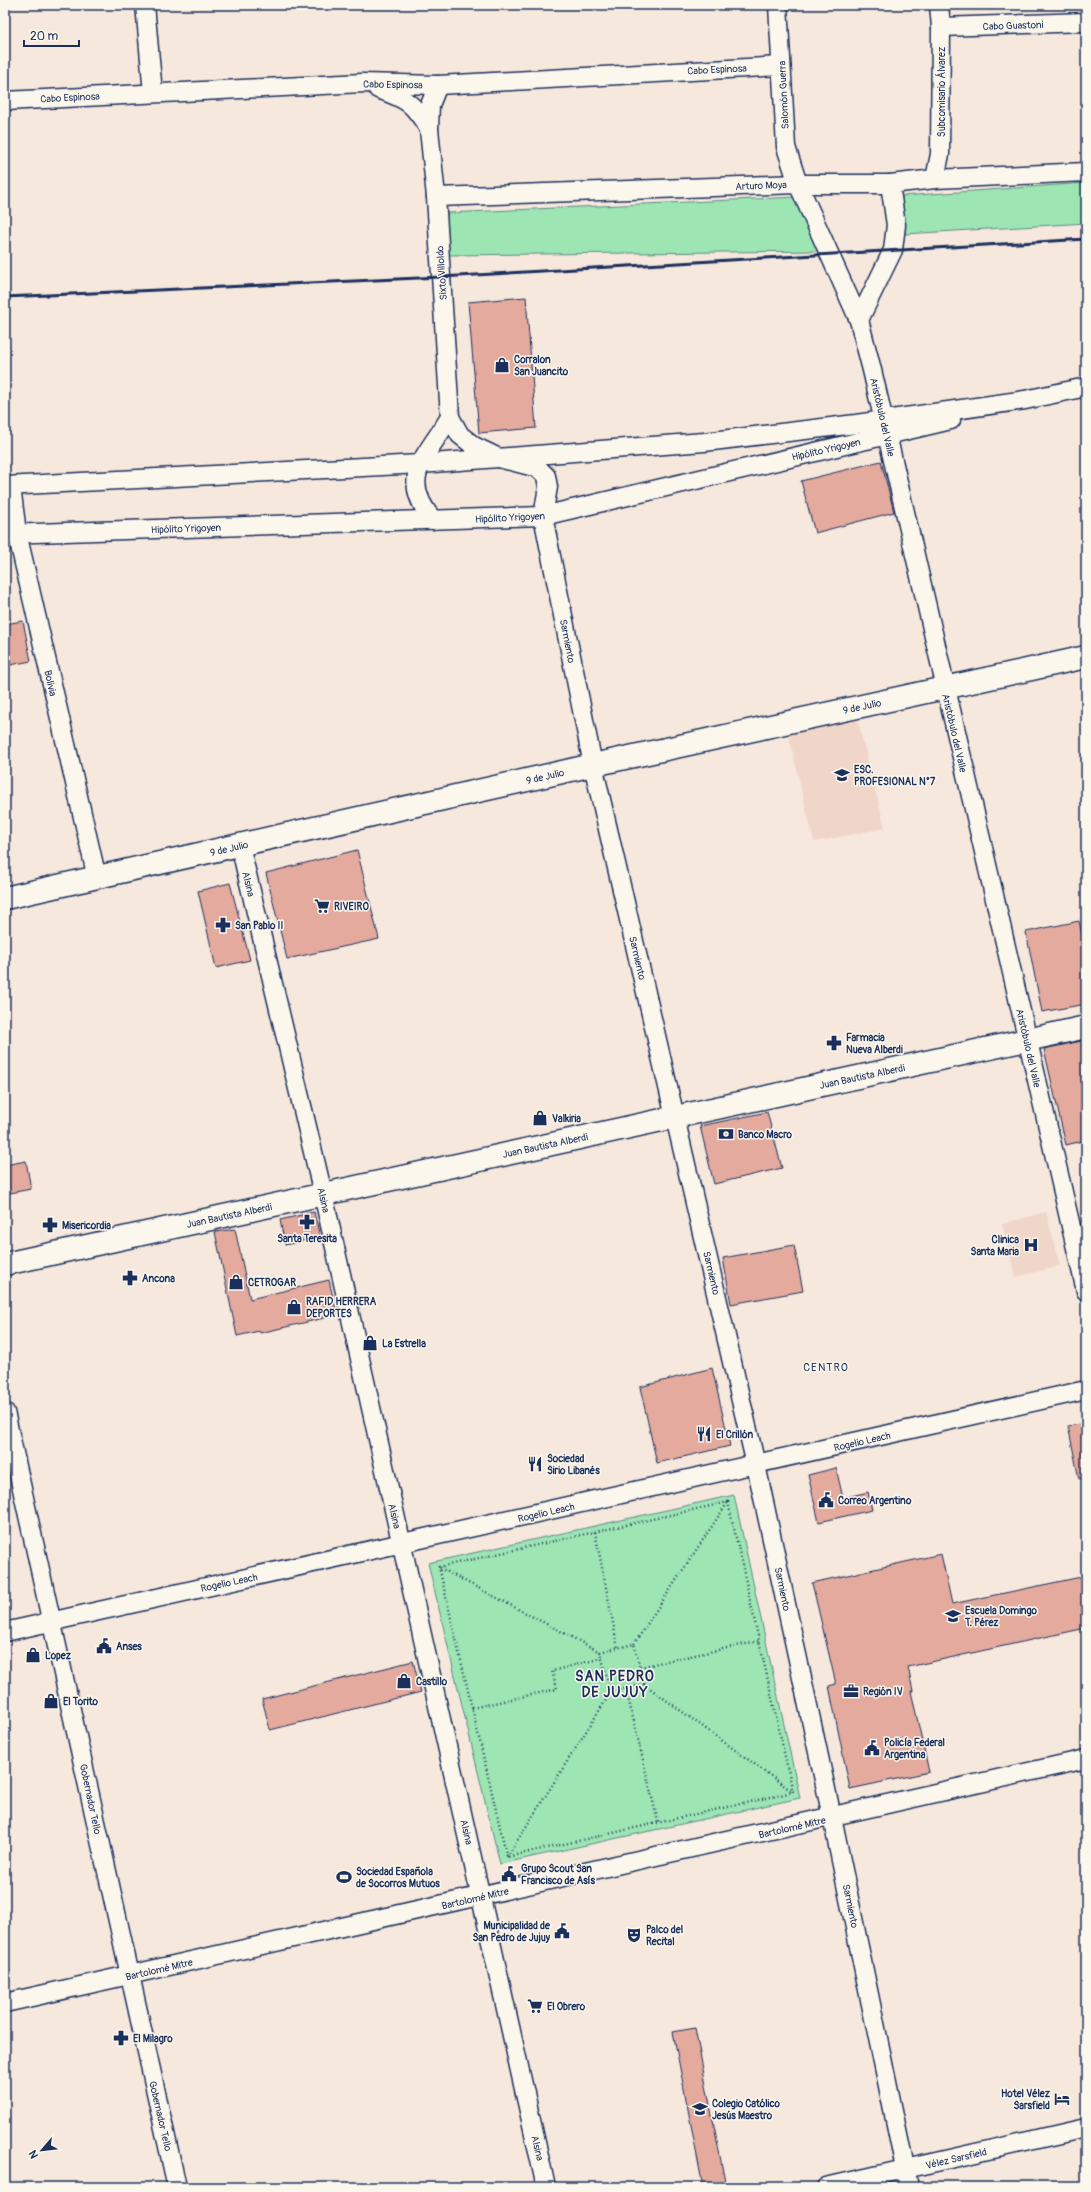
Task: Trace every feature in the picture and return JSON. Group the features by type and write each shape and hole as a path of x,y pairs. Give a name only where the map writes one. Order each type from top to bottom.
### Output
{"main road":[{"name":"9 de Julio","path":"5,898 593,765 1086,657"},
{"name":"Juan Bautista Alberdi","path":"5,1264 1086,1027"}],"street":[{"path":"145,5 153,93"},
{"name":"Salomón Guerra","path":"778,5 786,147 798,184"},
{"name":"Subcomisario Álvarez","path":"935,179 940,154 941,27 939,5"},
{"name":"Cabo Guastoni","path":"941,27 1086,22"},
{"name":"Cabo Espinosa","path":"5,101 362,83 438,85 781,66"},
{"path":"362,83 401,97 416,108 429,129"},
{"name":"Sixto Villoldo","path":"438,85 430,105 429,129 436,197 450,417"},
{"name":"Arturo Moya","path":"436,197 798,184 890,184 935,179 1086,172"},
{"name":"Aristóbulo del Valle","path":"798,184 859,320 886,427 944,688 1086,1291"},
{"path":"859,320 893,250 896,225 890,184"},
{"name":"Hipólito Yrigoyen","path":"11,534 543,516 886,427 1086,387"},
{"path":"433,520 425,510 418,495 415,479 420,464 450,417"},
{"name":"Sarmiento","path":"450,417 460,435 474,446 499,458 538,468 546,476 548,487 543,516 593,765 756,1465 832,1817 907,2178"},
{"name":"Hipólito Yrigoyen","path":"8,486 420,464 886,427"},
{"name":"Bolivia","path":"8,486 11,534 96,878"},
{"name":"Alsina","path":"240,845 323,1194 401,1544 482,1896 546,2187"},
{"name":"Rogelio Leach","path":"5,1632 1086,1390"},
{"name":"Gobernador Tello","path":"5,1412 53,1621 128,1975 177,2187"},
{"name":"Bartolomé Mitre","path":"5,2003 1086,1759"},
{"name":"Vélez Sarsfield","path":"826,2187 907,2178 1086,2128"}],"path":[{"path":"439,1567 728,1502"},
{"path":"728,1502 793,1792"},
{"path":"439,1567 600,1652 618,1648 634,1644 728,1502"},
{"path":"595,1532 618,1648"},
{"path":"439,1567 507,1857"},
{"path":"640,1667 759,1641"},
{"path":"634,1644 644,1684 793,1792"},
{"path":"600,1652 611,1692"},
{"path":"472,1708 557,1689 552,1671 602,1658"},
{"path":"507,1857 611,1692 644,1684"},
{"path":"626,1688 658,1822"},
{"path":"507,1857 793,1792"}],"shaded area":[{"path":"857,718 885,828 814,842 788,733"},
{"name":"Clinica Santa Maria","path":"1046,1212 1060,1266 1016,1277 1002,1224"}],"green space":[{"path":"1086,183 1086,223 905,234 902,196"},
{"path":"798,197 819,251 448,255 447,213"},
{"path":"734,1495 800,1798 500,1864 428,1563"}],"building":[{"name":"Corralon San Juancito","path":"526,297 536,428 479,433 468,302"},
{"path":"881,461 894,512 815,533 801,481"},
{"path":"23,621 31,661 5,666 5,624"},
{"name":"RIVEIRO","path":"357,850 379,939 287,959 266,873"},
{"name":"San Pablo II","path":"230,883 250,960 216,968 198,891"},
{"path":"1079,921 1086,952 1086,1004 1042,1012 1026,932"},
{"path":"1086,1040 1086,1140 1066,1145 1044,1049"},
{"path":"767,1112 782,1168 714,1184 700,1126"},
{"path":"26,1161 31,1189 5,1194 5,1165"},
{"path":"314,1212 320,1237 285,1245 280,1220"},
{"path":"235,1229 250,1299 329,1280 337,1315 260,1333 259,1331 237,1336 215,1232"},
{"path":"794,1245 803,1291 731,1304 723,1258"},
{"path":"712,1368 730,1446 657,1463 640,1387"},
{"path":"1086,1423 1086,1478 1079,1479 1068,1426"},
{"path":"836,1468 843,1498 868,1492 872,1510 819,1522 808,1475"},
{"name":"Escuela Domingo T. Pérez","path":"941,1554 952,1604 1086,1576 1086,1628 908,1667 913,1691 911,1691 929,1772 850,1789 829,1686 836,1684 812,1583"},
{"path":"413,1661 421,1692 270,1730 262,1699"},
{"name":"Colegio Católico Jesús Maestro","path":"695,2028 726,2187 703,2187 673,2032"}],"railway":[{"path":"5,297 441,277 1086,239"}],"place":[{"name":"Corralon San Juancito","path":"502,365"},
{"name":"ESC. PROFESIONAL N°7","path":"842,775"},
{"name":"RIVEIRO","path":"322,906"},
{"name":"San Pablo II","path":"223,925"},
{"name":"Farmacia Nueva Alberdi","path":"834,1043"},
{"name":"Valkiria","path":"540,1118"},
{"name":"Banco Macro","path":"726,1134"},
{"name":"Santa Teresita","path":"307,1222"},
{"name":"Misericordia","path":"50,1225"},
{"name":"Clinica Santa Maria","path":"1031,1245"},
{"name":"Ancona","path":"130,1278"},
{"name":"CETROGAR","path":"236,1282"},
{"name":"RAFID HERRERA DEPORTES","path":"294,1307"},
{"name":"La Estrella","path":"370,1343"},
{"name":"El Crillón","path":"704,1434"},
{"name":"Sociedad Sirio Libanés","path":"535,1464"},
{"name":"Correo Argentino","path":"826,1500"},
{"name":"Escuela Domingo T. Pérez","path":"953,1616"},
{"name":"Anses","path":"104,1646"},
{"name":"Lopez","path":"33,1655"},
{"name":"Castillo","path":"404,1681"},
{"name":"Región IV","path":"851,1691"},
{"name":"El Torito","path":"51,1701"},
{"name":"Policía Federal Argentina","path":"872,1748"},
{"name":"Grupo Scout San Francisco de Asís","path":"509,1874"},
{"name":"Sociedad Española de Socorros Mutuos","path":"344,1877"},
{"name":"Municipalidad de San Pedro de Jujuy","path":"562,1931"},
{"name":"Palco del Recital","path":"634,1935"},
{"name":"El Obrero","path":"535,2006"},
{"name":"El Milagro","path":"121,2038"},
{"name":"Hotel Vélez Sarsfield","path":"1062,2099"},
{"name":"Colegio Católico Jesús Maestro","path":"700,2109"}],"district":[{"name":"CENTRO","path":"826,1367"},
{"name":"SAN PEDRO DE JUJUY","path":"615,1684"}]}
